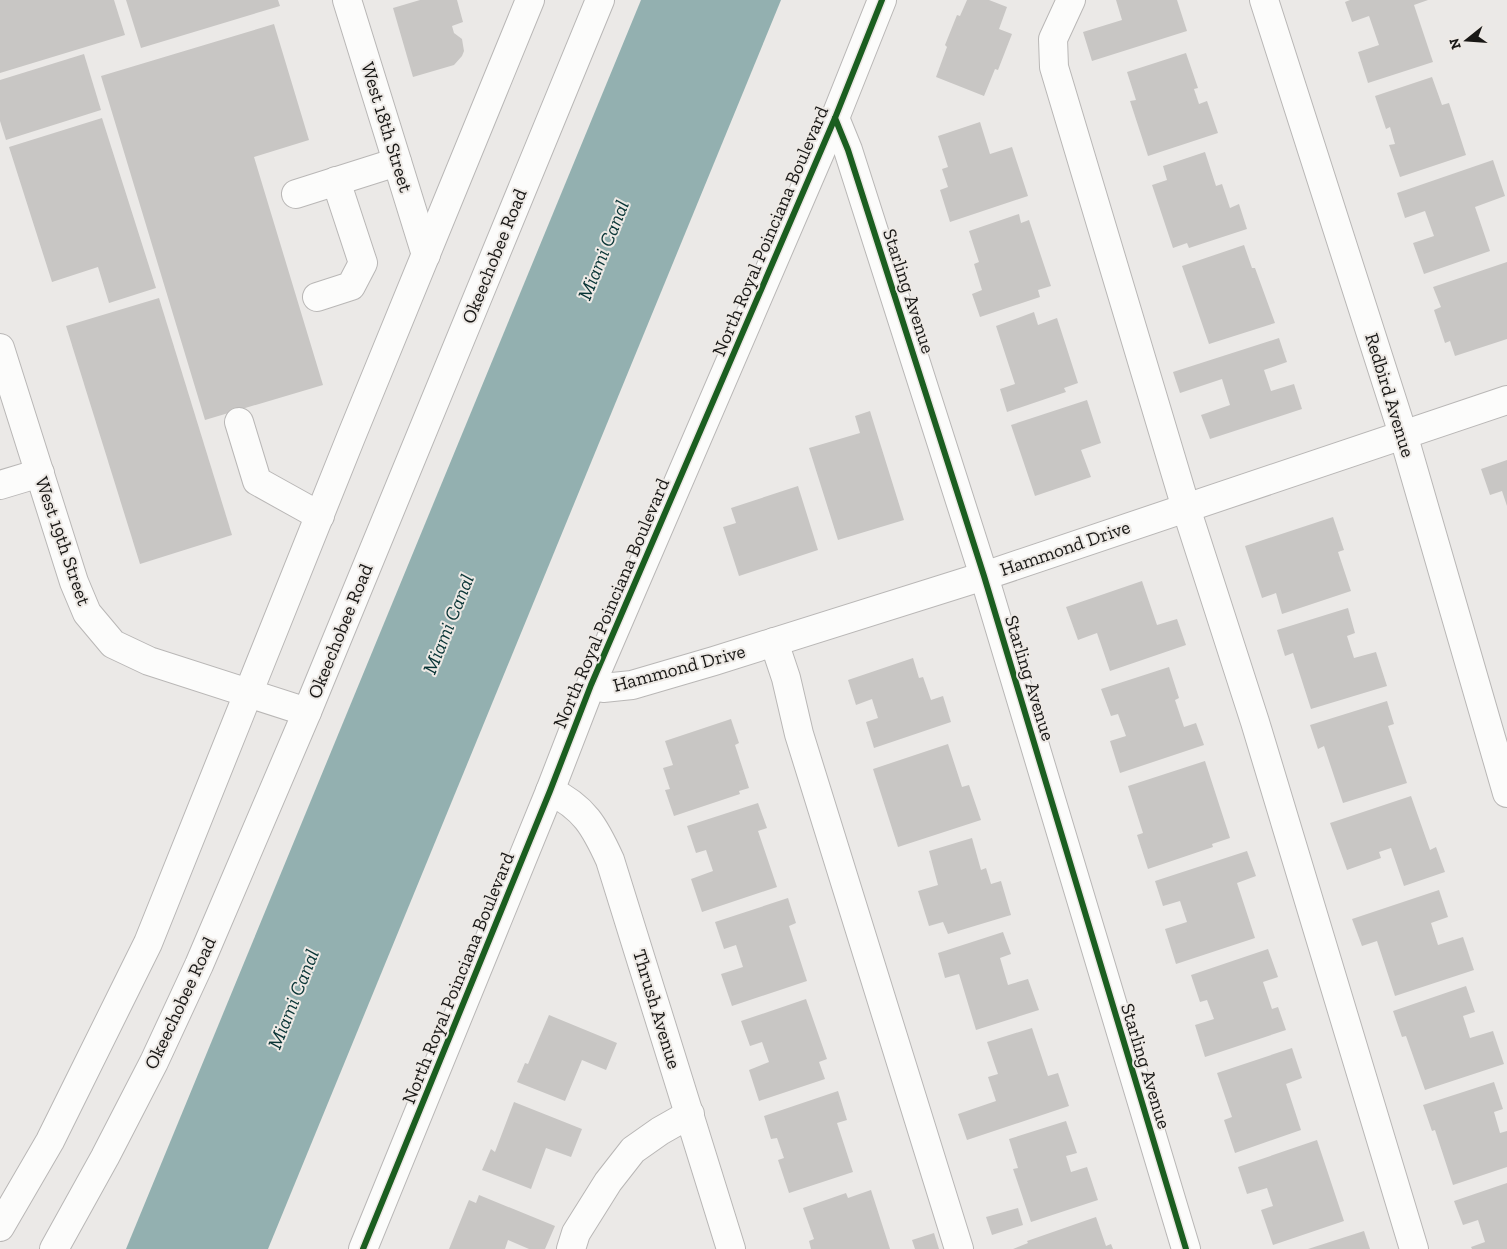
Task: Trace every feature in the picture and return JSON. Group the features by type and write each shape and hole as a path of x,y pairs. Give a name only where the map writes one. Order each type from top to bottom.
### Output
{"main road":[{"name":"West 18th Street","path":"348,0 426,255"},
{"path":"0,1227 50,1141 148,943 248,692 530,0"},
{"name":"Okeechobee Road","path":"54,1249 154,1062 198,965 307,712 600,0"},
{"name":"North Royal Poinciana Boulevard","path":"364,1249 550,791 591,685 835,118 882,0"},
{"path":"1071,0 1053,39 1054,68 1186,508 1255,722 1414,1249"},
{"name":"Redbird Avenue","path":"1264,0 1403,434 1507,793"},
{"name":"Starling Avenue","path":"835,118 848,150 984,576 1186,1249"},
{"path":"296,194 397,162"},
{"path":"317,297 351,286 363,263 336,181"},
{"name":"West 19th Street","path":"0,348 74,582 88,613 113,644 149,661 307,712"},
{"name":"Hammond Drive","path":"591,685 604,688 632,685 774,642 984,576 1507,400"},
{"path":"239,422 257,481 320,516"},
{"path":"0,485 40,473"},
{"path":"774,642 786,678 799,734 959,1249"},
{"name":"Thrush Avenue","path":"550,791 572,803 590,821 599,835 610,860 731,1249"},
{"path":"571,1249 576,1233 608,1182 633,1150 660,1131 690,1114"}],"water":[{"name":"Miami Canal","path":"641,0 781,0 268,1249 126,1249"}],"building":[{"path":"0,0 114,0 125,35 0,73"},
{"path":"126,0 278,0 280,6 141,48"},
{"path":"420,0 457,0 463,22 452,26 454,33 462,39 464,51 454,65 413,77 393,8"},
{"path":"967,0 989,0 1007,7 999,29 1012,34 998,70 995,69 984,96 936,77 947,47 945,45 957,15 960,16"},
{"path":"1116,0 1177,0 1187,31 1092,61 1083,32 1122,20"},
{"path":"1350,0 1428,0 1414,5 1433,62 1368,83 1358,52 1379,45 1369,16 1352,22 1345,2"},
{"path":"274,24 309,140 254,157 323,385 205,420 101,76"},
{"path":"1186,53 1198,88 1194,89 1199,104 1207,101 1218,133 1148,156 1130,101 1136,100 1127,72"},
{"path":"84,54 101,110 6,140 0,121 0,80"},
{"path":"1432,77 1442,105 1449,103 1466,155 1400,177 1389,145 1395,144 1390,127 1386,129 1375,96"},
{"path":"102,118 156,288 109,303 98,267 52,282 9,147"},
{"path":"980,122 990,154 1012,147 1028,196 950,222 940,190 948,187 942,169 948,167 938,136"},
{"path":"1205,152 1216,186 1222,184 1230,208 1239,204 1247,229 1189,248 1187,243 1173,248 1152,185 1167,180 1163,166"},
{"path":"1493,160 1505,196 1475,207 1490,251 1424,274 1413,243 1434,236 1425,211 1405,218 1397,193"},
{"path":"1019,214 1021,223 1029,220 1051,286 1038,290 1040,297 980,317 972,294 982,290 974,264 979,262 969,231"},
{"path":"1244,245 1252,268 1255,268 1275,323 1209,344 1182,266"},
{"path":"1507,262 1507,339 1455,356 1450,341 1445,343 1434,310 1441,307 1433,287"},
{"path":"159,298 232,535 140,564 66,326"},
{"path":"1034,312 1038,325 1057,318 1078,383 1064,388 1066,392 1007,412 1000,389 1015,384 996,326"},
{"path":"1279,338 1287,362 1264,370 1271,391 1294,384 1302,409 1210,439 1201,415 1230,405 1222,379 1180,393 1173,372"},
{"path":"1087,400 1101,443 1081,450 1091,477 1035,496 1011,425"},
{"path":"870,411 904,520 838,540 809,448 860,433 855,416"},
{"path":"1507,460 1507,506 1502,491 1490,495 1481,469"},
{"path":"798,486 818,550 739,576 723,527 736,523 731,508"},
{"path":"1333,517 1344,550 1338,552 1351,591 1282,614 1276,593 1262,598 1245,546"},
{"path":"1142,581 1157,625 1177,619 1186,645 1110,671 1097,633 1078,640 1066,607"},
{"path":"1348,608 1355,633 1347,636 1354,658 1376,652 1387,686 1311,709 1293,653 1285,656 1277,630"},
{"path":"913,658 919,678 923,677 931,700 943,696 951,722 874,748 866,722 878,718 872,699 856,705 848,680"},
{"path":"1169,667 1179,698 1175,700 1184,727 1196,723 1204,745 1120,773 1110,741 1126,736 1118,714 1111,716 1101,689"},
{"path":"1387,701 1394,724 1388,726 1407,783 1343,803 1324,746 1318,749 1310,725"},
{"path":"731,719 739,743 735,745 749,788 739,791 740,794 674,816 665,790 670,789 663,768 673,765 665,741"},
{"path":"948,744 962,787 969,785 981,820 898,847 873,769"},
{"path":"1205,761 1230,838 1212,844 1213,847 1148,869 1137,835 1143,833 1128,786"},
{"path":"1411,796 1430,850 1436,847 1445,872 1404,886 1391,848 1379,852 1381,858 1347,870 1330,823"},
{"path":"758,803 767,828 758,831 777,887 702,912 691,879 713,871 706,850 696,853 687,826"},
{"path":"972,838 981,870 986,868 991,884 1001,881 1011,915 948,934 943,922 929,926 918,891 938,885 929,851"},
{"path":"1247,851 1256,876 1237,883 1255,938 1176,964 1165,929 1187,922 1180,901 1163,906 1155,881"},
{"path":"1439,890 1448,917 1431,923 1438,945 1463,937 1474,970 1395,996 1377,941 1362,946 1352,919"},
{"path":"788,898 796,923 789,926 807,981 732,1006 721,974 743,967 736,945 724,949 715,922"},
{"path":"1003,932 1011,954 1000,958 1008,985 1028,979 1039,1010 976,1030 959,974 945,978 938,953"},
{"path":"1268,949 1278,977 1263,982 1272,1009 1278,1007 1286,1030 1205,1057 1195,1025 1214,1019 1207,1000 1200,1002 1191,975"},
{"path":"1466,986 1475,1012 1463,1016 1470,1038 1493,1031 1504,1064 1425,1090 1406,1036 1402,1037 1393,1011"},
{"path":"806,999 827,1059 819,1062 825,1079 759,1101 749,1070 769,1062 762,1042 750,1046 741,1021"},
{"path":"549,1015 617,1043 606,1070 582,1060 565,1101 517,1082 525,1063 528,1064"},
{"path":"1032,1028 1048,1076 1058,1073 1069,1106 967,1140 958,1114 996,1101 988,1077 998,1074 987,1042"},
{"path":"1292,1048 1302,1078 1286,1084 1301,1130 1235,1153 1224,1120 1232,1117 1217,1073"},
{"path":"1494,1082 1503,1109 1494,1112 1500,1133 1507,1131 1507,1167 1453,1185 1435,1130 1432,1131 1423,1105"},
{"path":"838,1091 847,1120 837,1123 853,1172 789,1193 778,1160 784,1158 777,1138 771,1139 764,1116"},
{"path":"514,1102 582,1129 571,1157 546,1148 531,1189 482,1170 491,1149 495,1152"},
{"path":"1066,1121 1077,1153 1066,1156 1071,1172 1087,1167 1098,1200 1031,1222 1013,1169 1018,1168 1009,1139"},
{"path":"1317,1140 1344,1221 1273,1245 1261,1210 1273,1206 1267,1188 1247,1194 1238,1167"},
{"path":"1507,1183 1507,1249 1472,1249 1471,1247 1485,1242 1478,1220 1463,1225 1454,1201"},
{"path":"871,1190 890,1249 811,1249 809,1241 814,1239 803,1208 846,1193 848,1198"},
{"path":"479,1195 555,1226 545,1249 529,1249 508,1240 505,1249 449,1249 469,1200 476,1203"},
{"path":"1018,1208 1023,1225 992,1235 986,1217"},
{"path":"1096,1217 1106,1246 1111,1244 1113,1249 1013,1249 1028,1243 1027,1241"},
{"path":"1364,1231 1370,1249 1308,1249"},
{"path":"934,1233 939,1249 915,1249 912,1240"}],"cycle path":[{"path":"363,1249 550,791 591,685 835,118 882,0"},
{"path":"835,118 848,150 984,576 1186,1249"}]}
